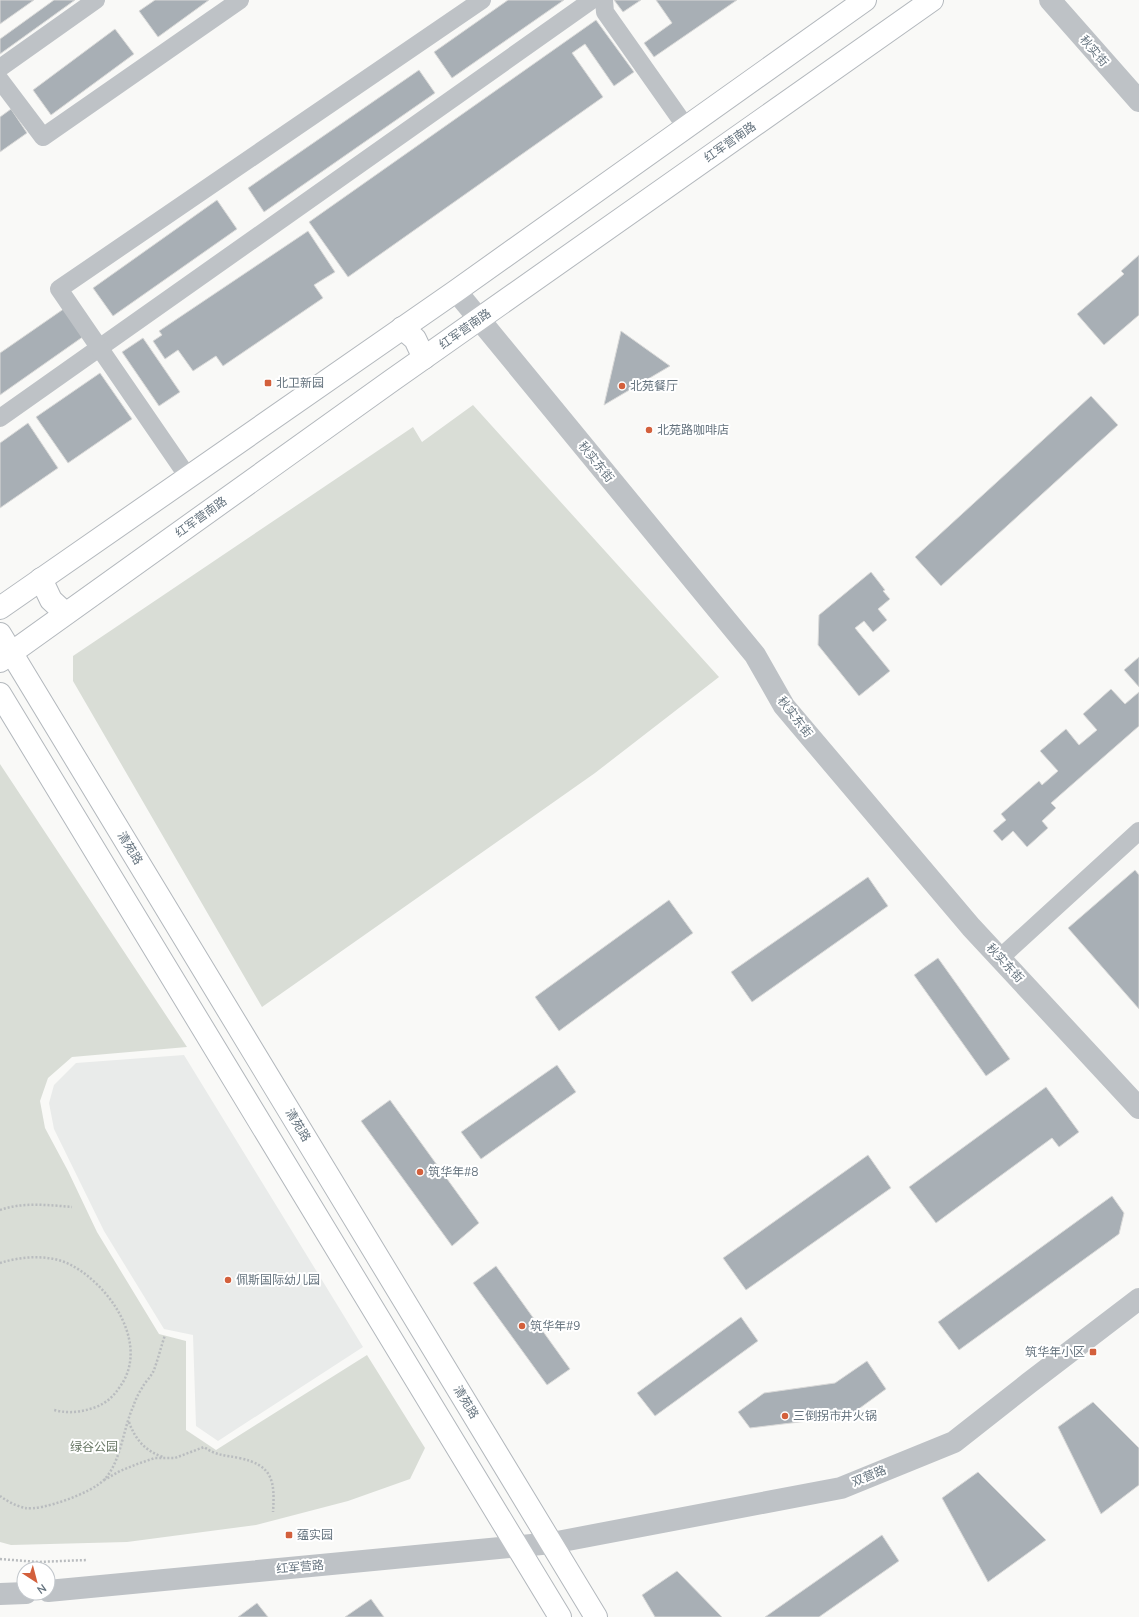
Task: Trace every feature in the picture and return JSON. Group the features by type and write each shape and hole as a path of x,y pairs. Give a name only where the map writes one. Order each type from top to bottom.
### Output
{"main road":[{"path":"0,608 456,291 865,0"},
{"name":"红军营南路","path":"6,657 65,613 424,358 932,0"},
{"path":"402,328 415,339 424,358"},
{"path":"41,579 50,600 65,613"},
{"name":"清苑路","path":"0,634 6,657 552,1543 596,1617"},
{"path":"0,694 560,1617"}],"street":[{"path":"0,68 96,0"},
{"path":"0,80 43,137 240,0"},
{"path":"188,477 59,289 482,0"},
{"path":"0,418 592,0"},
{"path":"604,0 605,12 686,127"},
{"name":"秋实街","path":"1050,0 1139,102"},
{"name":"秋实东街","path":"456,291 755,655 784,706 971,927 1139,1108"},
{"path":"1000,958 1139,831"},
{"name":"双营路","path":"552,1543 841,1488 954,1442 1139,1300"},
{"name":"红军营路","path":"56,1590 552,1543"},
{"path":"0,1594 16,1593"}],"path":[{"path":"0,1210 10,1206 34,1205 72,1207"},
{"path":"0,1263 18,1258 34,1257 52,1258 71,1264 103,1288 114,1303 125,1324 130,1343 130,1366 123,1383 114,1396 102,1405 83,1412 63,1412 54,1410"},
{"path":"104,1480 114,1464 124,1440 132,1408 142,1388 154,1371 165,1335"},
{"path":"129,1421 137,1439 144,1447 154,1454 165,1458"},
{"path":"0,1496 25,1508 38,1508 55,1504 76,1496 120,1471 140,1462 155,1458 175,1458 204,1448 212,1453 259,1464 267,1472 273,1484 273,1512"},
{"path":"0,1559 38,1562 87,1560"}],"shaded area":[{"name":"佩斯国际幼儿园","path":"184,1055 363,1347 218,1441 196,1426 193,1335 164,1329 104,1231 54,1129 49,1103 54,1085 76,1063"}],"green space":[{"path":"473,405 719,677 595,773 262,1007 73,681 73,656 413,427 422,442"},
{"name":"绿谷公园","path":"0,764 187,1047 72,1057 48,1078 40,1101 45,1128 68,1171 97,1232 159,1334 186,1341 186,1430 216,1450 367,1355 425,1448 410,1479 348,1501 256,1525 127,1542 11,1545 0,1542"}],"building":[{"path":"0,0 34,0 0,24"},
{"path":"54,0 75,0 0,54 0,39"},
{"path":"155,0 209,0 158,37 139,11"},
{"path":"508,0 564,0 452,78 434,52"},
{"path":"614,0 641,0 623,12"},
{"path":"656,0 737,0 654,57 644,43 672,23"},
{"path":"596,20 634,72 614,86 585,44 572,53 603,97 348,277 309,222"},
{"path":"115,29 134,54 51,115 33,90"},
{"path":"419,70 435,93 264,212 248,188"},
{"path":"11,109 27,133 0,152 0,117"},
{"path":"217,200 237,229 113,316 93,288"},
{"path":"308,231 335,272 314,285 323,298 223,366 216,356 193,371 178,350 165,359 153,341 162,335 159,331"},
{"path":"1139,255 1139,315 1104,345 1077,314 1124,274 1121,271"},
{"path":"65,308 84,336 0,395 0,353"},
{"name":"北苑餐厅","path":"621,331 670,366 604,405"},
{"path":"143,338 180,392 159,406 122,352"},
{"path":"100,373 132,419 68,463 36,417"},
{"path":"1091,396 1118,425 941,586 915,557"},
{"path":"28,423 58,468 0,508 0,443"},
{"path":"871,572 890,599 878,609 887,620 873,632 864,621 855,628 890,671 859,696 818,645 819,615"},
{"path":"1139,657 1139,687 1124,670"},
{"path":"1111,689 1125,704 1139,692 1139,726 1051,803 1056,808 1042,821 1048,828 1027,847 1013,831 1002,841 993,831 1006,820 1001,814 1039,781 1042,785 1058,771 1040,751 1066,729 1079,745 1097,730 1083,714"},
{"path":"1135,870 1139,875 1139,1009 1068,928"},
{"path":"868,877 888,906 752,1002 731,972"},
{"path":"669,900 693,933 559,1031 535,997"},
{"path":"938,958 1010,1059 986,1076 914,975"},
{"path":"557,1065 576,1092 481,1159 461,1132"},
{"path":"1046,1087 1079,1132 1059,1147 1052,1138 936,1223 909,1187"},
{"name":"筑华年#8","path":"390,1100 479,1223 452,1246 361,1121"},
{"path":"868,1155 891,1188 746,1290 723,1258"},
{"path":"1112,1196 1124,1213 1119,1234 959,1350 938,1322"},
{"name":"筑华年#9","path":"496,1266 570,1369 547,1385 473,1283"},
{"path":"741,1317 758,1341 655,1416 637,1393"},
{"path":"867,1361 886,1389 849,1416 750,1428 738,1412 764,1393 835,1383"},
{"path":"1093,1402 1139,1448 1139,1485 1101,1514 1058,1427"},
{"path":"978,1472 1046,1540 988,1582 942,1498"},
{"path":"882,1535 899,1561 819,1617 765,1617"},
{"path":"677,1571 722,1617 655,1617 642,1595"},
{"path":"371,1599 384,1617 345,1617"},
{"path":"257,1603 268,1617 238,1617"}],"place":[{"name":"北卫新园","path":"268,383"},
{"name":"北苑餐厅","path":"622,386"},
{"name":"北苑路咖啡店","path":"649,430"},
{"name":"筑华年#8","path":"420,1172"},
{"name":"佩斯国际幼儿园","path":"228,1280"},
{"name":"筑华年#9","path":"522,1326"},
{"name":"筑华年小区","path":"1093,1352"},
{"name":"三倒拐市井火锅","path":"785,1416"},
{"name":"蕴实园","path":"289,1535"}]}
